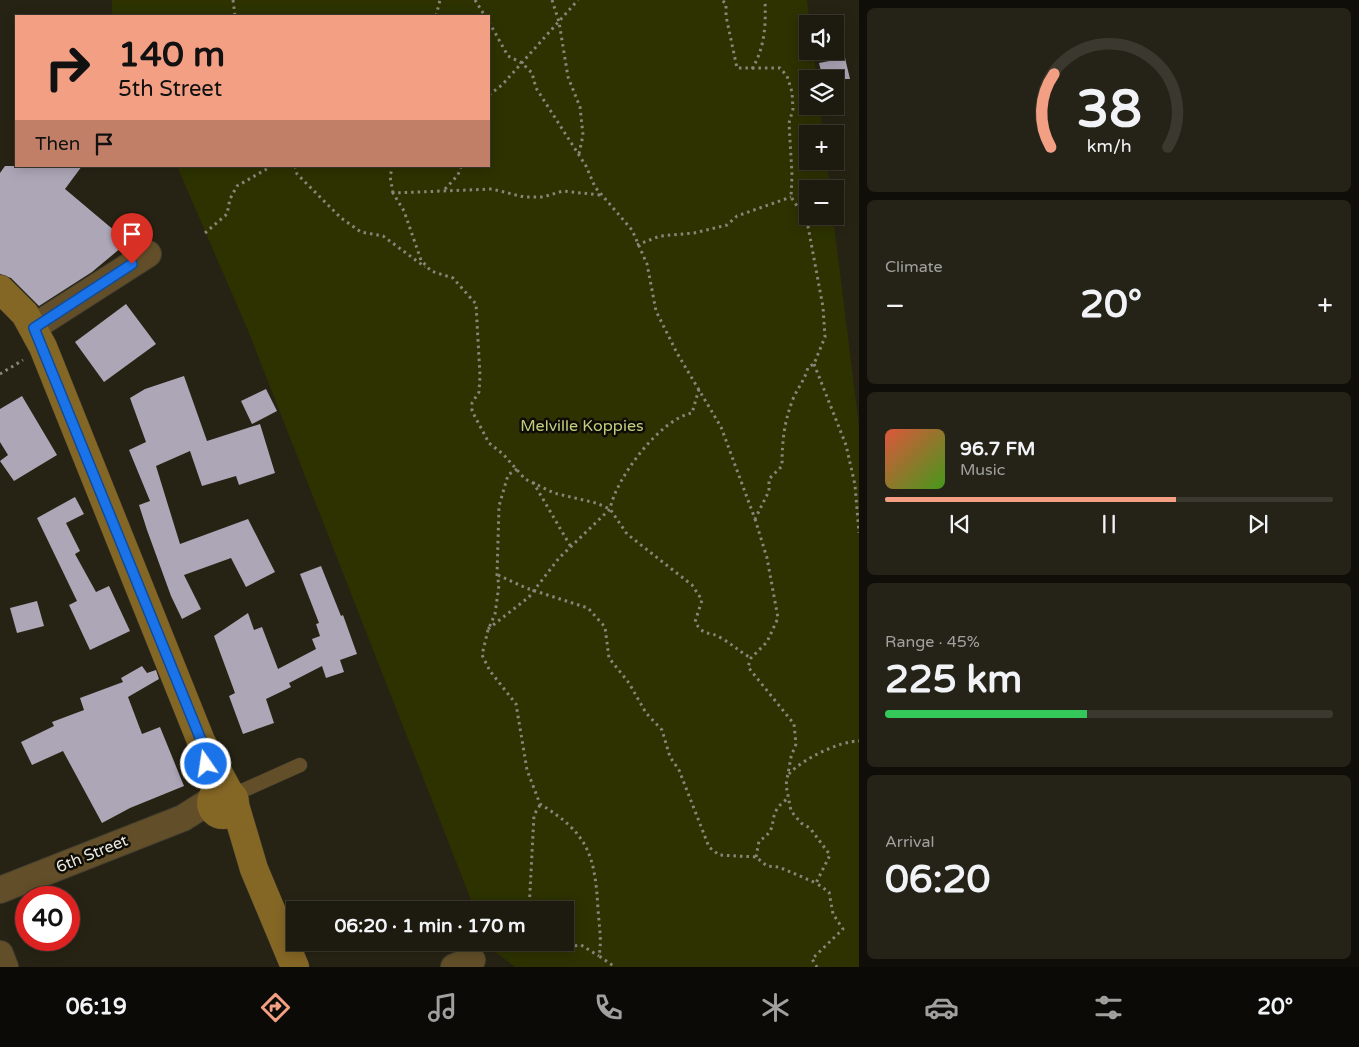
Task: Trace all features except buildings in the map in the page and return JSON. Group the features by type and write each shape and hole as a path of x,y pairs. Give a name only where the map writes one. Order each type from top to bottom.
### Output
{"street":[{"path":"34,328 148,254"},
{"path":"0,289 16,303 34,328 201,740 223,802 254,869 295,967"},
{"name":"6th Street","path":"0,890 223,802"},
{"path":"0,954 5,967"}],"lane":[{"path":"223,802 300,765"}],"path":[{"path":"233,0 235,15"},
{"path":"436,15 440,0"},
{"path":"471,0 475,0 484,15"},
{"path":"552,0 559,22 568,77 580,107 583,135 579,155"},
{"path":"490,94 502,85 578,0"},
{"path":"722,0 726,4 726,16 737,68 780,68 787,76 792,92 793,110 789,132 792,176 791,197 807,221 823,307 825,337 814,364 808,367 805,380 794,398 782,435 782,466 769,479 769,491 755,519"},
{"path":"752,69 759,57 764,42 765,0"},
{"path":"490,24 508,56 522,63 532,73 536,88 579,155 601,195 632,230 647,264 656,311 721,427 755,519 767,558 778,618 767,642 751,658 748,667 794,724 796,744 791,757 786,785 791,811 801,823 810,828 830,855 816,883"},
{"path":"206,233 227,214 230,199 237,186 270,167"},
{"path":"294,167 297,174 348,223 361,232 383,236 432,271 453,278 476,304 480,376 479,392 472,404 472,411 489,442 526,479 554,493 596,503 610,509 627,534 692,585 702,600 695,622 700,630 706,634 719,636 736,651 751,658"},
{"path":"393,167 390,176 393,193 404,211 421,260 432,271"},
{"path":"445,189 458,175 461,167"},
{"path":"393,193 445,189 492,189 524,197 543,197 563,191 601,195"},
{"path":"637,245 660,236 694,233 727,225 737,216 791,197"},
{"path":"814,364 846,445 855,485 859,533"},
{"path":"488,630 534,590 559,558 610,509 612,498 625,473 665,427 684,415 692,413 699,389"},
{"path":"517,469 508,475 499,506 498,575 500,584 495,614 488,630 482,655 490,671 516,704 528,770 540,804 564,818 591,855 597,888 601,946 599,956"},
{"path":"532,482 571,547"},
{"path":"498,575 534,590 588,608 605,627 608,658 629,683 646,713 662,730 670,757 679,770 709,847 719,855 756,857 767,866 779,868 816,883 829,892 833,914 843,928 812,959 817,967"},
{"path":"789,774 798,763 849,741 859,741"},
{"path":"756,857 759,842 768,836 776,810 789,797"},
{"path":"529,901 534,815 540,804"},
{"path":"574,946 580,945 615,967"},
{"path":"463,963 492,951"}],"green space":[{"name":"Melville Koppies","path":"112,0 807,0 809,15 799,15 799,60 814,60 816,70 799,70 799,115 821,115 822,125 799,125 799,170 828,170 829,180 799,180 799,225 834,225 859,426 859,967 515,967 494,951 574,951 574,901 471,901 249,333 177,167 490,167 490,15 112,15"}],"route":[{"path":"132,264 34,328 201,740 206,764"}]}
